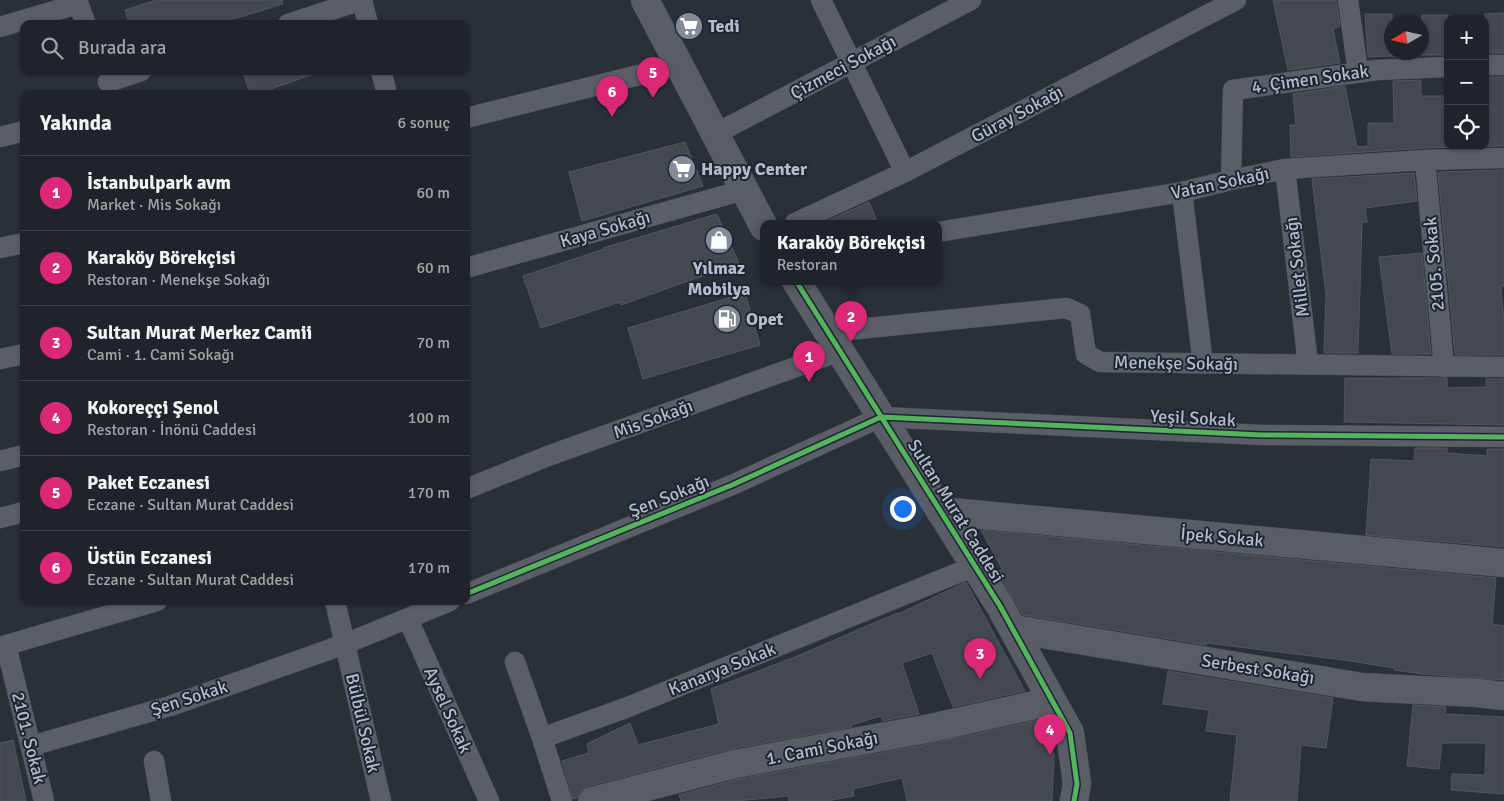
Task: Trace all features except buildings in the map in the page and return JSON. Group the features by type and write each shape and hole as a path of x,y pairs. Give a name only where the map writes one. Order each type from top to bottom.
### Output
{"street":[{"path":"300,20 362,0 367,20"},
{"path":"645,0 760,220"},
{"path":"821,0 905,172"},
{"name":"Çizmeci Sokağı","path":"715,134 971,0"},
{"name":"Güray Sokağı","path":"801,220 905,172 1236,0"},
{"path":"1348,0 1358,72"},
{"path":"0,26 78,2 85,20"},
{"path":"1489,65 1504,64"},
{"path":"470,117 679,66"},
{"name":"4. Çimen Sokak","path":"1231,180 1233,90 1358,72 1444,67"},
{"path":"105,82 128,75"},
{"path":"382,75 386,90"},
{"path":"0,137 20,132"},
{"name":"Vatan Sokağı","path":"942,231 1182,192 1285,169 1424,160 1504,158"},
{"name":"2105. Sokak","path":"1424,160 1444,368"},
{"name":"Millet Sokağı","path":"1285,169 1308,364"},
{"name":"Kaya Sokağı","path":"470,267 744,190"},
{"path":"1182,192 1203,364"},
{"path":"0,248 20,244"},
{"name":"Sultan Murat Caddesi","path":"805,285 834,342 975,566 1013,629 1070,733 1077,784 1074,801"},
{"name":"Menekşe Sokağı","path":"834,342 1066,308 1080,314 1086,354 1100,362 1504,368"},
{"name":"Mis Sokağı","path":"470,486 834,342"},
{"path":"0,359 20,355"},
{"name":"Yeşil Sokak","path":"881,417 1262,435 1504,437"},
{"name":"Şen Sokağı","path":"470,592 732,485 881,417"},
{"path":"0,461 20,456"},
{"name":"İpek Sokak","path":"940,511 1504,563"},
{"path":"0,518 20,513"},
{"name":"Kanarya Sokak","path":"542,738 628,708 975,566"},
{"path":"3,646 143,605"},
{"name":"Bülbül Sokak","path":"336,605 381,801"},
{"path":"346,644 440,605"},
{"name":"Aysel Sokak","path":"408,618 489,801"},
{"name":"Serbest Sokağı","path":"1013,629 1362,687 1504,696"},
{"name":"Şen Sokak","path":"31,746 170,706 346,644"},
{"name":"2101. Sokak","path":"3,646 44,801"},
{"path":"515,662 562,801"},
{"name":"1. Cami Sokağı","path":"592,801 735,764 931,728 1052,701"},
{"path":"154,761 161,801"}],"cycle path":[{"path":"799,285 1000,606 1070,733 1077,784 1074,801"},
{"path":"470,592 732,485 881,417 1262,435 1504,437"}],"place":[{"name":"Tedi","path":"689,26"},
{"name":"Paket Eczanesi","path":"653,98"},
{"name":"Üstün Eczanesi","path":"612,117"},
{"name":"Happy Center","path":"682,169"},
{"name":"Yılmaz Mobilya","path":"719,240"},
{"name":"Opet","path":"727,319"},
{"name":"Karaköy Börekçisi","path":"851,342"},
{"name":"İstanbulpark avm","path":"809,382"},
{"name":"Sultan Murat Merkez Camii","path":"980,679"},
{"name":"Kokoreççi Şenol","path":"1050,755"}]}
